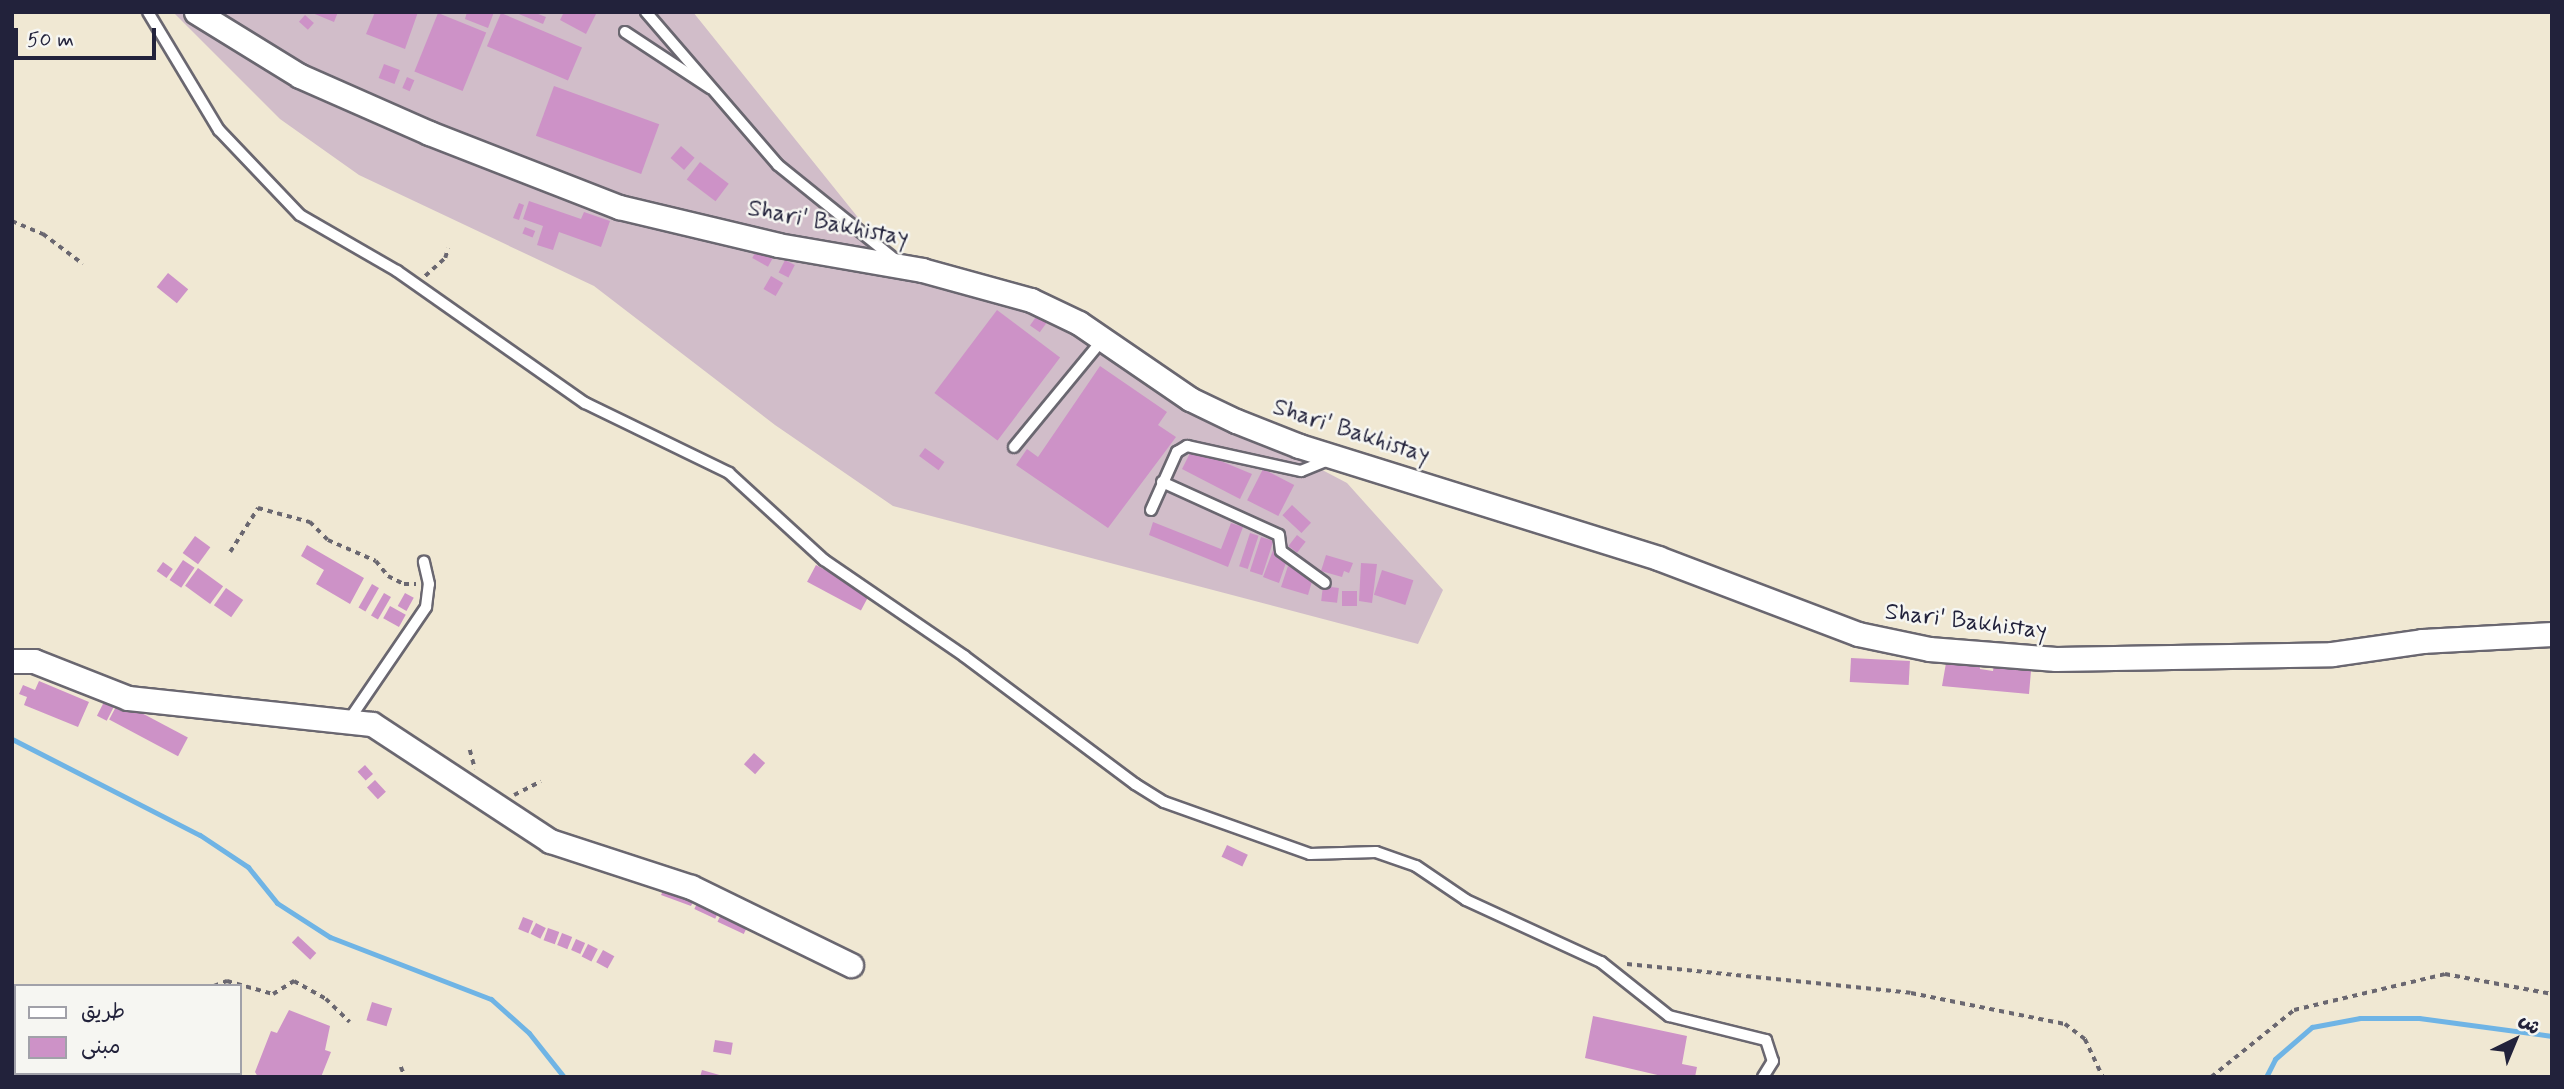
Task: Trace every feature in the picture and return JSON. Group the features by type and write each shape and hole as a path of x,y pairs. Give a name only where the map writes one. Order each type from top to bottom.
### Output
{"street":[{"name":"Shari' Bakhistay","path":"196,12 300,76 429,133 619,207 778,245 903,266 1031,299 1103,339 1190,399 1275,437 1658,558 1809,620 1919,648 2056,659 2332,654 2422,641 2552,634"},
{"path":"12,661 34,662 128,698 372,724 550,841 691,887 851,965"}],"lane":[{"path":"148,12 219,130 279,197 300,215 415,284 585,402 729,473 824,560 1164,802 1310,854 1376,852 1396,856 1466,900 1601,962 1669,1016 1766,1040 1773,1062 1763,1077"},
{"path":"646,12 723,98 778,165 863,229 903,266"},
{"path":"625,32 723,98"},
{"path":"1014,447 1103,339"},
{"path":"1151,510 1177,452 1187,446 1301,471 1318,468 1336,456"},
{"path":"1162,481 1279,535 1281,551 1325,583"},
{"path":"348,722 426,607 429,584 424,562"}],"path":[{"path":"12,221 43,234 83,264"},
{"path":"415,284 445,258 448,248"},
{"path":"230,552 258,508 310,522 328,540 376,561 388,576 404,584 429,584"},
{"path":"1601,962 1911,993 2065,1024 2085,1039 2103,1077"},
{"path":"2211,1077 2294,1010 2445,974 2552,994"},
{"path":"219,984 227,981 238,984"},
{"path":"242,985 273,994 294,981 326,999 350,1022"},
{"path":"401,1067 405,1077"}],"shaded area":[{"path":"173,12 693,12 901,271 1038,310 1161,385 1347,483 1443,590 1418,644 893,506 775,425 594,286 359,175 280,119"}],"building":[{"path":"310,12 338,12 334,22"},
{"path":"375,12 418,12 405,49 366,34"},
{"path":"467,12 494,12 488,28 465,19"},
{"path":"514,12 533,12 546,17 543,24"},
{"path":"564,12 597,12 586,34 560,20"},
{"path":"438,13 486,32 463,91 414,71"},
{"path":"501,13 582,47 568,81 487,46"},
{"path":"305,15 314,23 308,30 299,22"},
{"path":"384,64 400,70 394,84 379,78"},
{"path":"407,77 414,80 410,91 402,88"},
{"path":"554,86 659,124 641,174 536,136"},
{"path":"681,146 695,158 684,170 671,158"},
{"path":"700,162 729,184 716,201 687,180"},
{"path":"529,201 581,219 584,212 610,221 601,247 559,232 553,250 537,245 543,226 523,219"},
{"path":"519,203 524,205 519,220 513,218"},
{"path":"525,227 535,231 533,238 522,233"},
{"path":"760,244 776,253 768,267 752,258"},
{"path":"785,260 795,265 788,277 779,272"},
{"path":"168,273 188,289 177,303 157,287"},
{"path":"771,276 783,283 776,296 764,289"},
{"path":"997,310 1060,358 998,441 934,393"},
{"path":"1038,314 1048,321 1040,332 1030,325"},
{"path":"1100,366 1167,412 1158,425 1176,437 1108,528 1016,465 1027,449 1038,457"},
{"path":"925,448 944,462 939,470 919,456"},
{"path":"1192,449 1252,474 1240,499 1182,469"},
{"path":"1263,469 1294,485 1278,516 1247,500"},
{"path":"1292,505 1311,523 1301,533 1282,515"},
{"path":"1153,522 1221,549 1231,523 1243,527 1228,567 1149,535"},
{"path":"1250,533 1259,536 1248,569 1239,566"},
{"path":"1297,535 1306,542 1297,553 1288,546"},
{"path":"195,536 210,547 198,564 183,553"},
{"path":"1261,537 1273,541 1262,575 1250,571"},
{"path":"307,545 364,578 350,604 316,584 324,570 301,556"},
{"path":"1275,545 1278,547 1275,556 1287,560 1279,583 1263,577"},
{"path":"1326,555 1353,563 1349,573 1344,571 1342,577 1321,571"},
{"path":"183,560 195,568 181,588 170,580"},
{"path":"163,562 173,569 167,578 157,571"},
{"path":"1361,563 1377,564 1372,603 1359,601"},
{"path":"816,565 870,594 861,610 807,582"},
{"path":"1288,566 1313,578 1308,595 1281,587"},
{"path":"198,568 223,586 210,604 185,586"},
{"path":"1382,570 1413,580 1405,605 1374,595"},
{"path":"372,584 379,588 365,611 358,607"},
{"path":"1323,586 1339,588 1337,603 1321,601"},
{"path":"226,588 243,600 231,617 214,605"},
{"path":"1342,591 1357,591 1357,606 1342,606"},
{"path":"384,593 391,597 378,620 371,616"},
{"path":"405,593 414,598 406,611 398,606"},
{"path":"390,606 406,615 399,627 383,618"},
{"path":"1851,658 1910,661 1909,685 1850,682"},
{"path":"1979,661 1980,669 1993,671 1994,664 2031,671 2029,694 1942,686 1946,663"},
{"path":"39,681 89,702 78,727 24,705 27,697 19,694 23,685 35,690"},
{"path":"106,698 116,703 107,721 97,716"},
{"path":"119,701 188,738 178,756 109,720"},
{"path":"754,753 765,763 755,774 744,764"},
{"path":"365,765 373,774 366,781 358,772"},
{"path":"375,780 386,792 378,799 367,788"},
{"path":"1227,845 1248,855 1242,867 1222,857"},
{"path":"667,883 696,896 691,906 661,895"},
{"path":"699,899 720,909 715,919 694,909"},
{"path":"723,910 749,922 744,934 718,922"},
{"path":"523,917 533,921 528,933 518,929"},
{"path":"536,923 546,928 540,939 531,934"},
{"path":"548,928 559,932 555,944 544,940"},
{"path":"562,933 572,937 567,949 557,945"},
{"path":"298,936 316,953 310,960 292,943"},
{"path":"576,939 585,943 580,954 571,950"},
{"path":"588,944 598,949 591,961 582,956"},
{"path":"603,950 614,956 608,969 596,962"},
{"path":"372,1002 392,1008 387,1026 366,1020"},
{"path":"289,1010 330,1026 325,1050 331,1052 321,1077 258,1077 255,1072 271,1031 277,1033"},
{"path":"1593,1016 1687,1036 1682,1064 1697,1067 1695,1077 1666,1077 1585,1058"},
{"path":"715,1040 733,1043 731,1055 713,1052"},
{"path":"702,1070 723,1076 723,1077 700,1077"}],"waterway":[{"path":"12,739 200,835 248,867 277,903 330,937 491,999 529,1033 564,1077"},
{"path":"2266,1077 2275,1059 2312,1027 2360,1018 2419,1018 2552,1036"}]}
